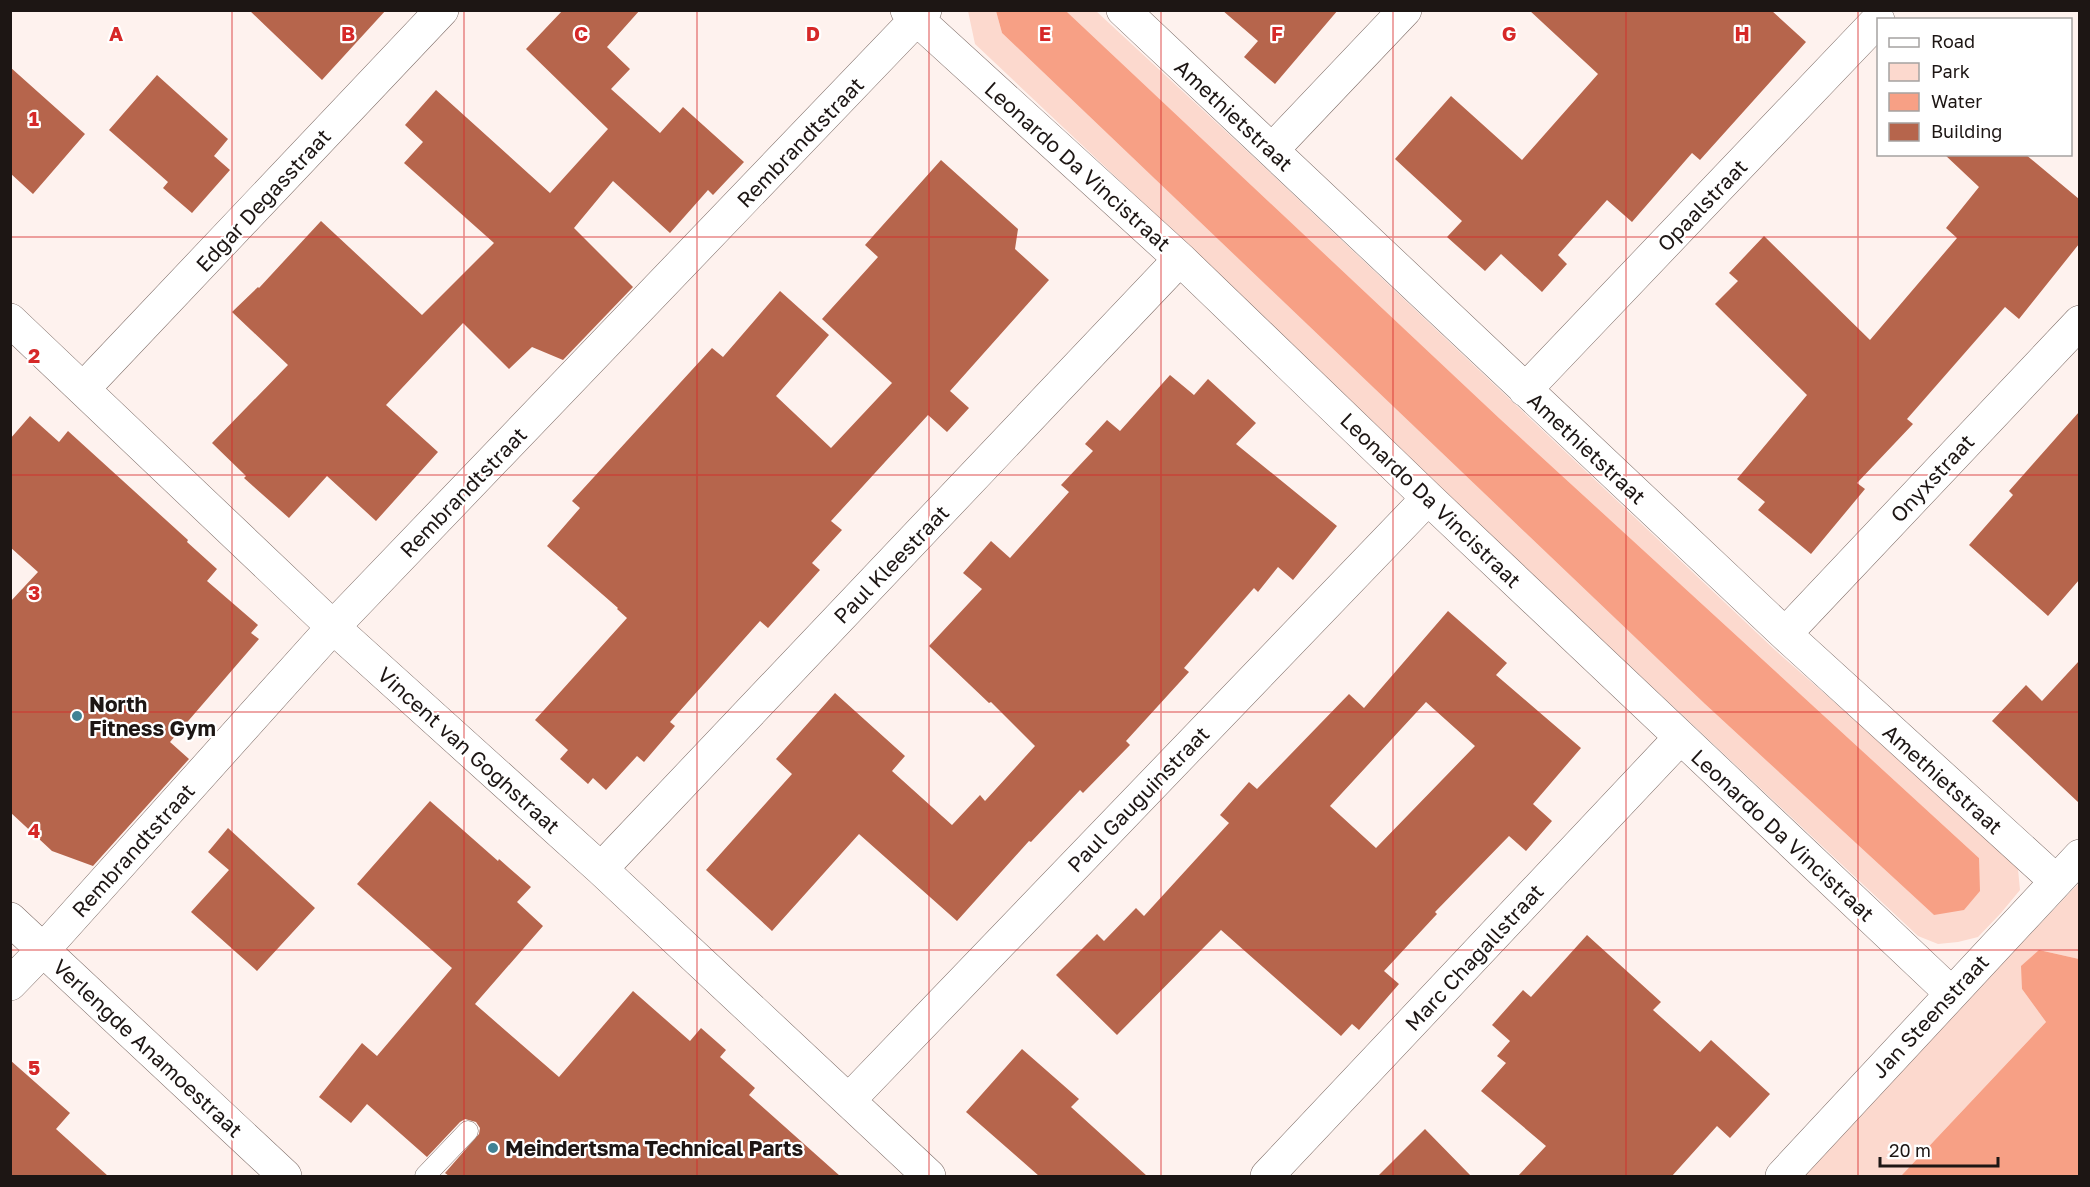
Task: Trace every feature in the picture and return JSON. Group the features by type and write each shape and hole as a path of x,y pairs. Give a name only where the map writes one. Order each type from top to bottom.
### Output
{"street":[{"name":"Edgar Degasstraat","path":"83,389 442,10"},
{"name":"Amethietstraat","path":"1123,10 1785,634 2056,881"},
{"path":"1272,150 1405,10"},
{"name":"Leonardo Da Vincistraat","path":"916,14 1180,259 1680,738 1951,993"},
{"name":"Rembrandtstraat","path":"10,984 333,627 916,14"},
{"name":"Opaalstraat","path":"1525,390 1877,22"},
{"name":"Paul Kleestraat","path":"601,869 1180,259"},
{"name":"Vincent van Goghstraat","path":"10,320 333,627 601,869 929,1176"},
{"name":"Onyxstraat","path":"1785,634 2079,322"},
{"name":"Paul Gauguinstraat","path":"849,1100 1428,498"},
{"name":"Marc Chagallstraat","path":"1267,1176 1680,738"},
{"name":"Jan Steenstraat","path":"1782,1176 2079,856"},
{"name":"Verlengde Anamoestraat","path":"10,919 285,1176"}],"lane":[{"path":"425,1176 468,1131"}],"green space":[{"path":"968,11 996,11 1002,33 1705,704 1934,915 1979,858 1499,418 1066,11 1096,11 1775,650 2001,848 2018,869 2020,890 2001,913 1978,937 1938,944 1918,936 1438,486 975,44"},
{"path":"2079,883 2079,959 2039,950 2022,989 2046,1022 1901,1176 1802,1176 1998,968"}],"water":[{"path":"996,11 1066,11 1499,418 1979,858 1980,891 1964,910 1934,915 1705,704 1002,33"},
{"path":"2039,950 2079,959 2079,1176 1901,1176 2046,1022 2022,989 2021,966"}],"building":[{"path":"249,10 386,10 322,80"},
{"path":"563,10 640,10 607,47 630,69 611,89 660,133 683,107 744,162 713,195 708,190 670,233 613,181 574,228 633,287 563,360 532,347 509,369 463,323 386,405 438,452 376,521 327,476 289,518 244,478 246,476 212,443 288,365 232,312 259,288 321,221 422,315 494,243 404,163 423,142 405,125 436,90 550,193 608,129 526,49"},
{"path":"1222,10 1338,10 1275,84 1244,57 1258,41"},
{"path":"1529,10 1771,10 1806,42 1700,160 1692,153 1632,222 1607,200 1558,255 1567,264 1542,292 1501,254 1485,271 1447,237 1462,221 1395,159 1451,96 1522,160 1598,74"},
{"path":"10,67 85,134 33,194 10,173"},
{"path":"157,75 228,139 214,156 230,170 192,213 163,188 168,182 109,130"},
{"path":"1946,156 2027,156 2079,199 2079,244 2019,319 2005,307 1907,419 1913,424 1857,483 1865,489 1811,554 1758,510 1765,502 1737,479 1807,395 1715,304 1738,281 1729,273 1764,236 1870,340 1957,238 1946,228 1979,187"},
{"path":"941,160 1018,229 1015,249 1049,280 950,391 969,408 947,432 928,415 831,521 842,530 812,563 820,570 768,628 760,621 670,722 675,726 644,762 637,756 606,790 593,778 588,784 560,759 568,750 535,720 627,618 547,546 580,508 572,501 712,348 723,357 780,291 829,335 776,396 831,448 892,383 822,319 878,257 865,245"},
{"path":"1170,375 1194,395 1208,379 1256,423 1236,444 1337,526 1293,580 1278,567 1258,592 1254,588 1184,668 1189,672 1126,741 1130,745 1083,793 1080,790 1031,842 1029,841 957,921 859,834 772,931 706,870 792,774 776,759 835,693 905,756 892,771 952,825 980,795 985,801 1035,746 991,702 989,703 929,646 982,589 963,573 991,541 1010,558 1069,492 1061,485 1093,451 1085,444 1107,420 1120,431"},
{"path":"2079,412 2079,580 2048,616 1969,545 2013,495 2009,491"},
{"path":"30,416 59,442 68,431 188,540 187,542 217,569 207,581 258,625 251,633 259,639 170,742 189,759 93,866 52,851 10,812 10,602 38,572 10,547 10,439"},
{"path":"1448,611 1507,663 1496,675 1581,748 1533,804 1552,821 1526,851 1509,836 1435,912 1437,914 1384,971 1399,984 1359,1030 1352,1024 1341,1036 1221,930 1117,1035 1056,975 1097,934 1104,941 1136,908 1144,916 1229,823 1220,815 1249,782 1257,789 1349,694 1364,708","holes":["1426,702 1475,746 1376,848 1330,806"]},
{"path":"2079,661 2079,803 1992,721 2026,685 2042,701"},
{"path":"430,801 531,887 517,902 543,926 475,1004 559,1077 633,991 690,1041 701,1028 726,1050 720,1057 755,1088 749,1095 840,1176 449,1176 445,1173 479,1134 480,1128 476,1122 465,1119 460,1122 427,1157 367,1104 351,1123 319,1097 362,1043 377,1056 452,968 357,884"},
{"path":"228,828 315,908 257,971 191,912 229,870 208,852"},
{"path":"1587,935 1661,1002 1653,1010 1700,1052 1711,1040 1770,1094 1730,1138 1717,1126 1672,1176 1518,1176 1546,1146 1481,1091 1506,1063 1497,1056 1510,1041 1492,1025 1523,990 1531,997"},
{"path":"1022,1049 1079,1099 1071,1107 1147,1176 1039,1176 966,1112"},
{"path":"10,1060 70,1113 56,1129 108,1176 10,1176"},
{"path":"1425,1129 1471,1176 1378,1176"}],"place":[{"name":"North Fitness Gym","path":"77,716"},
{"name":"Meindertsma Technical Parts","path":"493,1148"}]}
